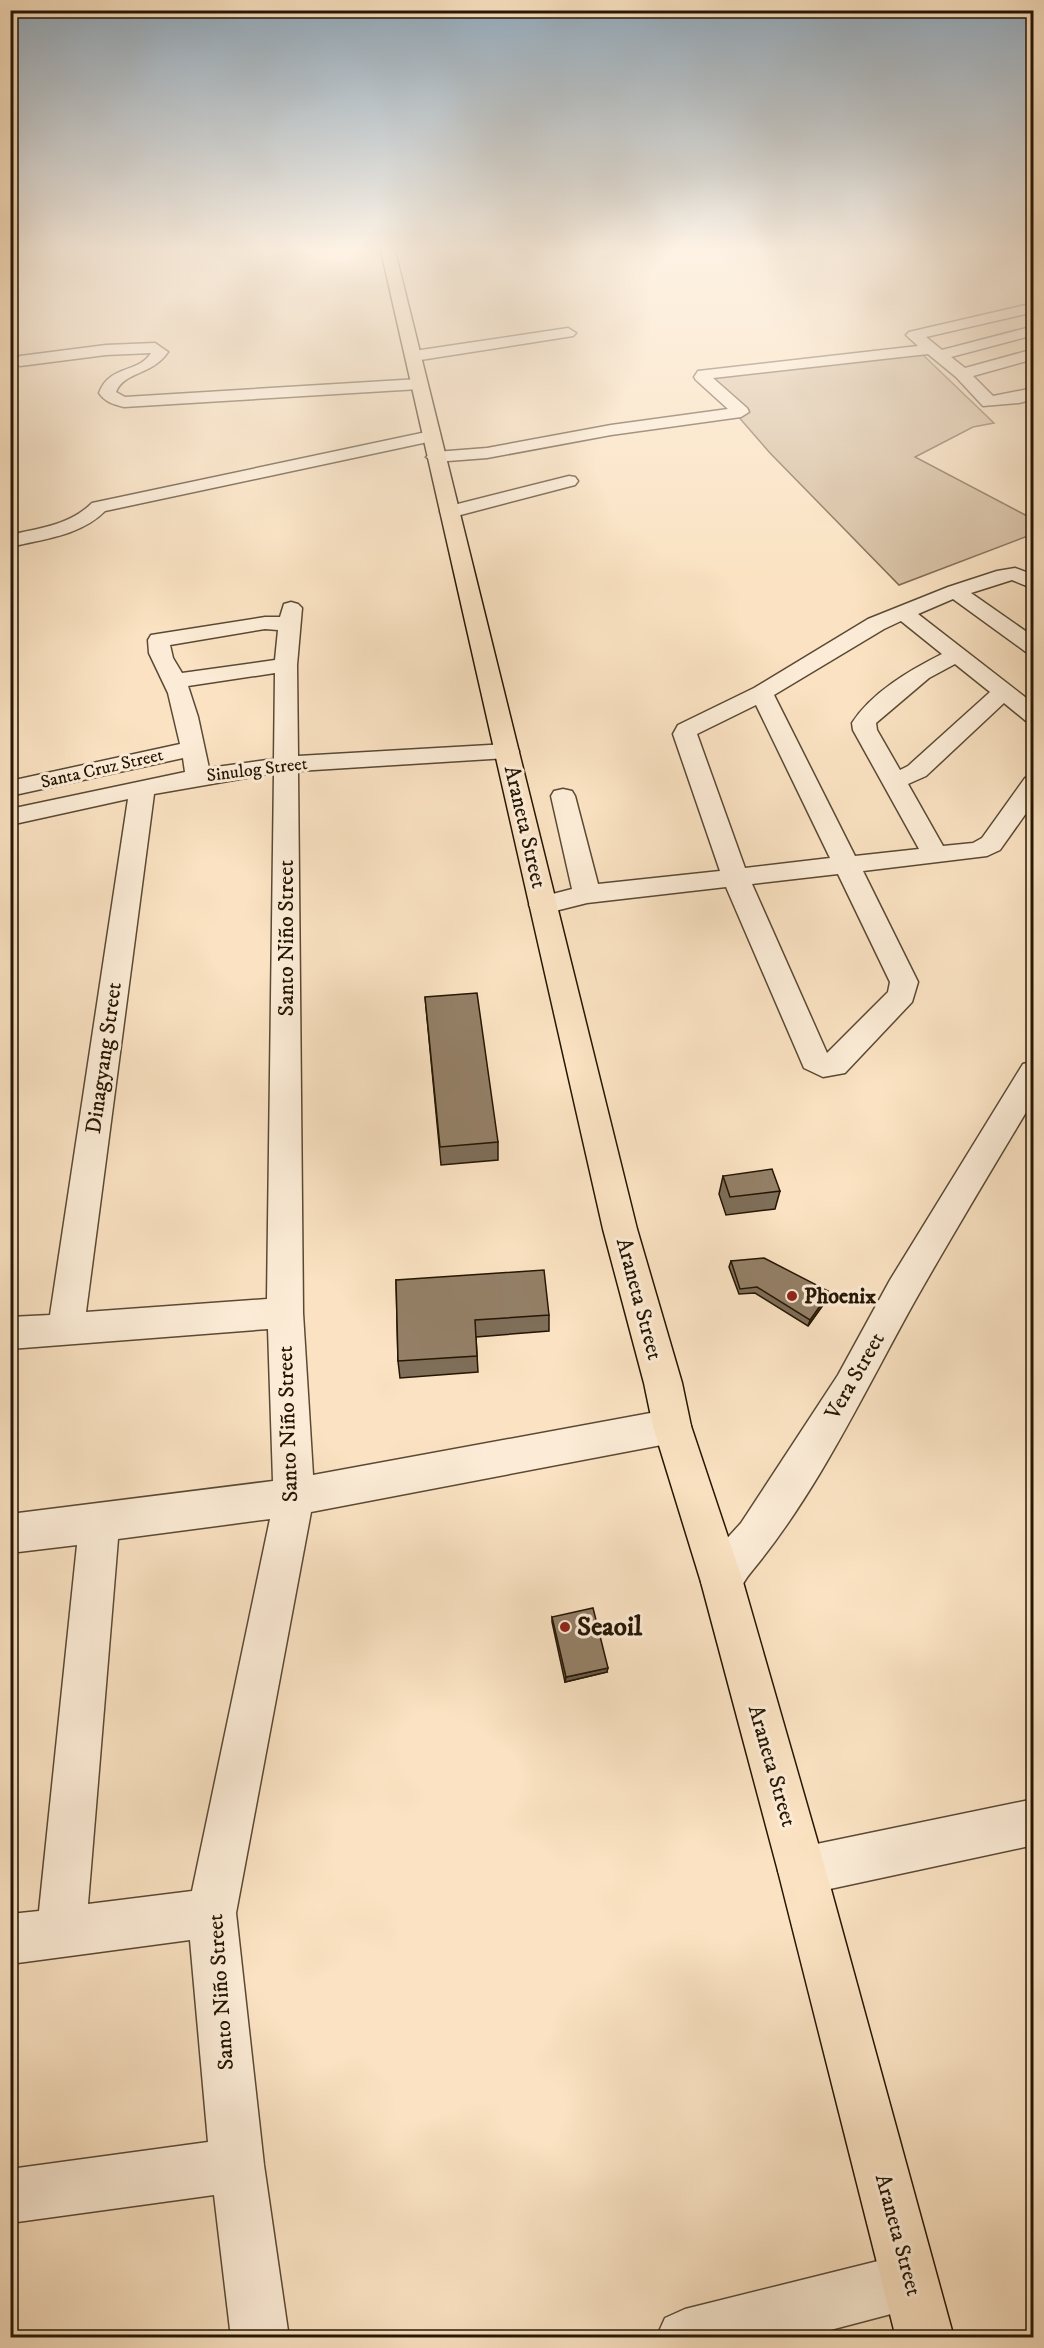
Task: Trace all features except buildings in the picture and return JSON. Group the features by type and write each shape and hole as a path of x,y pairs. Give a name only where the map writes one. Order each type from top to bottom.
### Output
{"highway":[{"name":"Araneta Street","path":"415,361 433,446 620,1229 663,1383 672,1426 722,1582 802,1871 925,2337"}],"street":[{"path":"155,361 139,370 119,375 108,387 107,393 112,398 124,402 417,370 455,361"},
{"path":"10,541 78,523 93,514 99,507 433,446 488,453 611,430 741,412 702,377 704,374 719,370 832,361"},
{"path":"945,361 962,374 989,402 1019,398 1034,393"},
{"path":"962,374 1010,361"},
{"path":"449,512 569,482"},
{"path":"762,693 904,982 905,989 834,1065 823,1066 815,1060 735,876 685,734 690,727 762,693 851,637 904,613 955,591 1015,574 1034,583"},
{"path":"955,591 1034,647"},
{"path":"904,613 954,656 1034,716"},
{"name":"Santo Niño Street","path":"175,681 158,654 159,640 266,623 290,616 286,665 285,1313 294,1497 212,1913 237,2165 260,2337"},
{"path":"936,856 896,780 865,729 864,723 869,715 921,673 954,656"},
{"path":"198,777 193,748 175,681 286,665"},
{"path":"896,780 917,771 1002,693"},
{"name":"Santa Cruz Street","path":"10,789 193,748"},
{"name":"Sinulog Street","path":"10,817 198,777 286,764 507,751"},
{"path":"543,905 587,894 978,850 991,844 1034,783"},
{"name":"Dinagyang Street","path":"66,1328 142,789"},
{"path":"563,796 587,894"},
{"name":"Vera Street","path":"722,1582 735,1560 755,1537 851,1388 903,1290 1034,1072"},
{"path":"10,1333 285,1313"},
{"path":"10,1534 294,1497 672,1426"},
{"path":"61,1933 99,1524"},
{"path":"802,1871 1034,1822"},
{"path":"10,1939 212,1913"},
{"path":"10,2196 237,2165"},
{"path":"685,2337 910,2281"}],"shaded area":[{"path":"849,361 929,361 994,423 973,427 915,457 1033,519 1033,534 899,585 770,453 703,376"}],"place":[{"name":"Phoenix","path":"792,1296"},
{"name":"Seaoil","path":"565,1627"}]}
